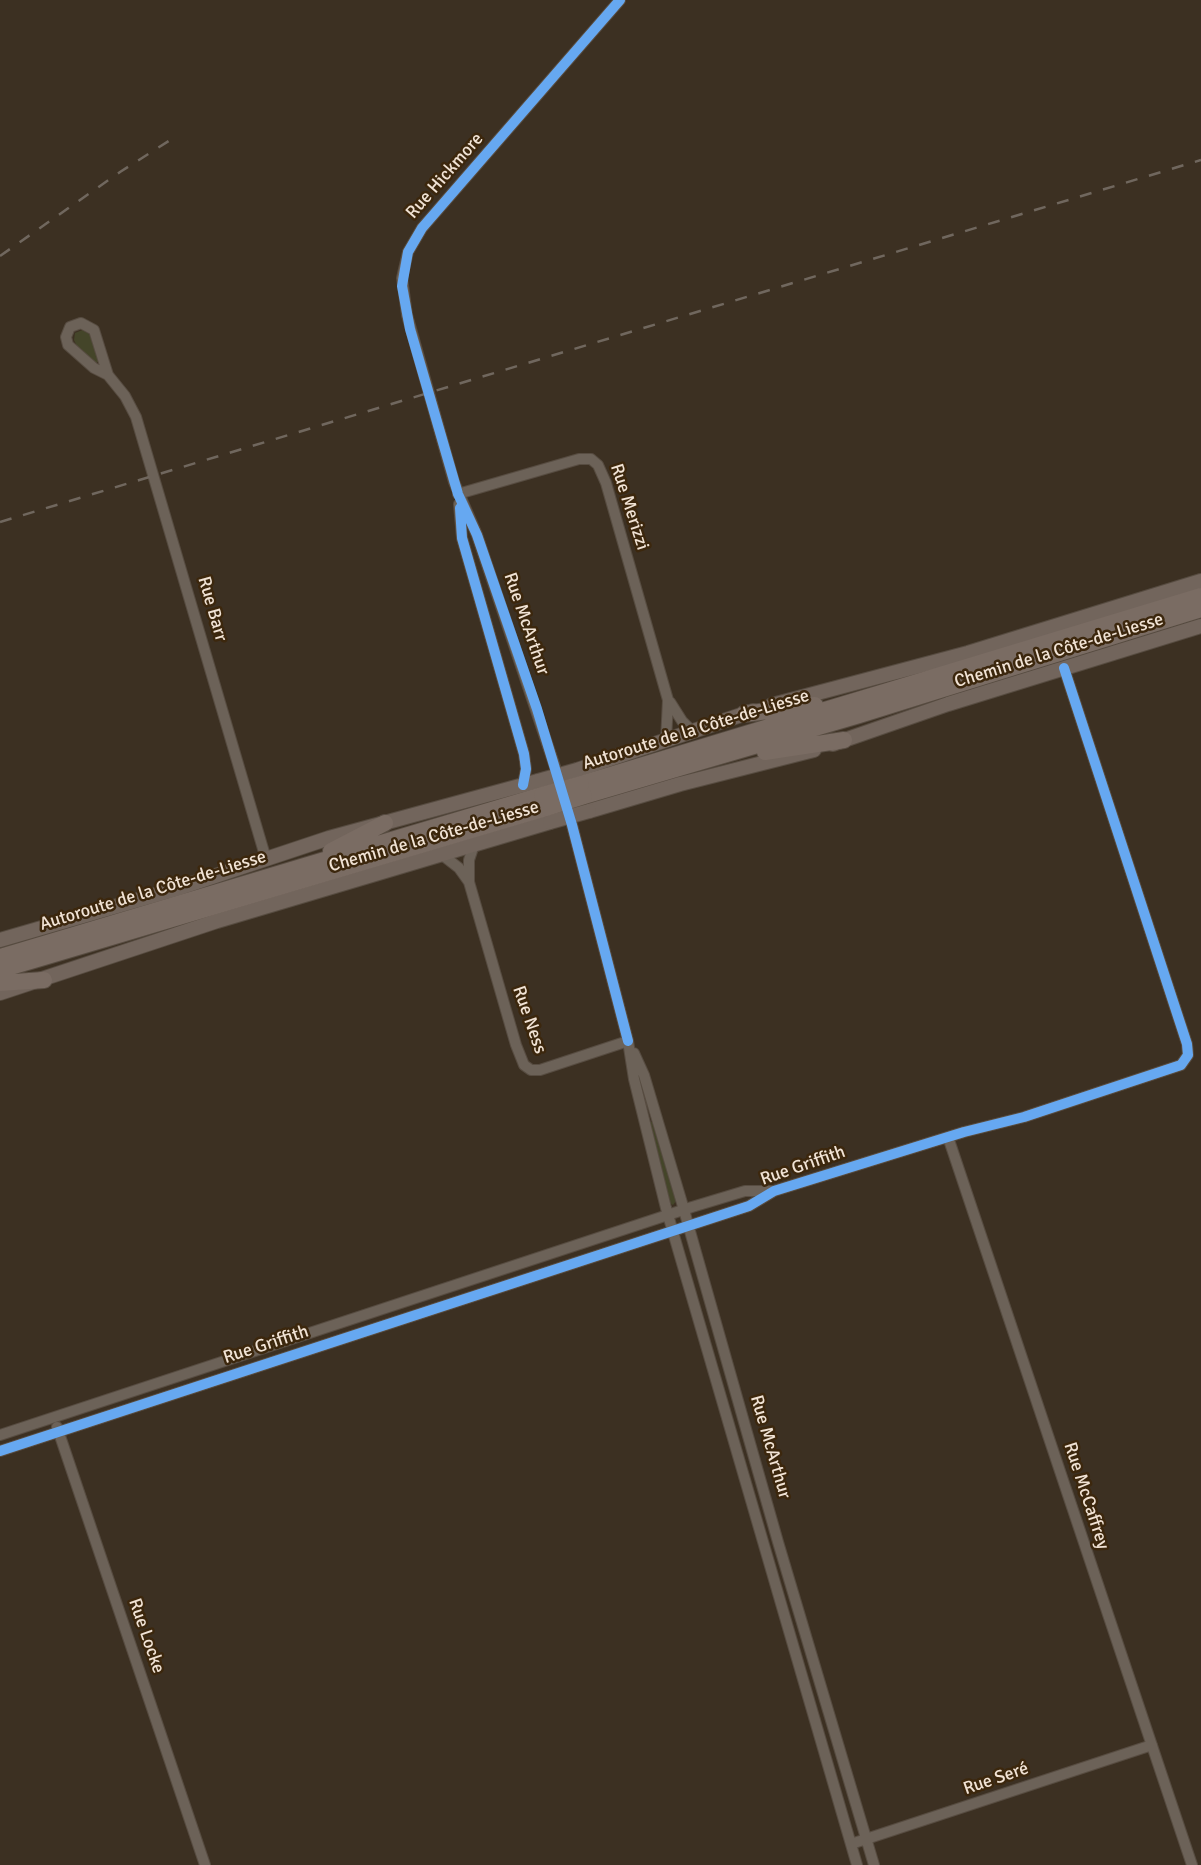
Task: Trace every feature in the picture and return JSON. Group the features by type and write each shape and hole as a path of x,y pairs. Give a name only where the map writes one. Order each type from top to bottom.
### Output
{"highway":[{"name":"Autoroute de la Côte-de-Liesse","path":"0,970 1201,596"},
{"name":"Autoroute de la Côte-de-Liesse","path":"583,790 697,763 1201,609"},
{"path":"744,714 794,709 893,691"},
{"path":"697,763 844,740"},
{"name":"Autoroute de la Côte-de-Liesse","path":"0,957 301,867 544,802"},
{"path":"301,867 385,823"},
{"path":"0,983 44,980"}],"main road":[{"name":"Chemin de la Côte-de-Liesse","path":"0,993 203,926 474,845 544,802 583,790 666,741 744,714 968,653 1201,581"},
{"name":"Chemin de la Côte-de-Liesse","path":"583,790 680,784 783,759 1201,625"},
{"name":"Chemin de la Côte-de-Liesse","path":"0,940 176,889 385,823 523,786 544,802"}],"street":[{"name":"Rue Hickmore","path":"458,495 404,303 402,278 406,259 422,228 620,0"},
{"name":"Rue Barr","path":"108,375 94,368 68,345 66,337 70,327 81,323 94,330 108,375 125,396 136,417 266,859"},
{"name":"Rue Merizzi","path":"458,495 579,459 588,458 596,462 606,483 668,700 693,732"},
{"name":"Rue McArthur","path":"458,495 478,535 555,767"},
{"path":"458,495 463,538 524,754 526,769 523,786"},
{"name":"Rue Griffith","path":"0,1451 749,1206 774,1191 948,1137 1024,1117 1184,1063 1188,1055 1187,1044 1064,668"},
{"name":"Rue Merizzi","path":"666,741 668,700"},
{"name":"Rue McArthur","path":"572,825 628,1041 634,1079 668,1215 857,1865"},
{"name":"Rue Ness","path":"474,845 469,860 469,882 524,1065 531,1070 540,1070 628,1041"},
{"name":"Rue Ness","path":"442,854 459,868 469,882"},
{"name":"Rue McArthur","path":"628,1041 644,1075 874,1865"},
{"name":"Rue McCaffrey","path":"948,1137 1192,1865"},
{"name":"Rue Griffith","path":"0,1435 668,1215 745,1191 774,1191"},
{"path":"256,1351 261,1365"},
{"path":"194,1372 198,1386"},
{"name":"Rue Locke","path":"54,1418 205,1865"},
{"name":"Rue Seré","path":"851,1844 1152,1745"}],"green space":[{"path":"85,329 90,335 99,361 96,363 74,340 75,333"},
{"path":"650,1122 676,1201 673,1205 670,1203"}],"railway":[{"path":"0,256 175,137"},
{"path":"0,522 1201,160"}],"cycle path":[{"path":"620,0 422,228 408,252 402,286 410,329 458,494 477,535 537,709 572,825 628,1041"},
{"path":"460,508 462,538 524,754 526,769 523,785"},
{"path":"0,1451 749,1206 774,1191 964,1132 1024,1117 1181,1065 1188,1055 1187,1044 1064,668"}]}
